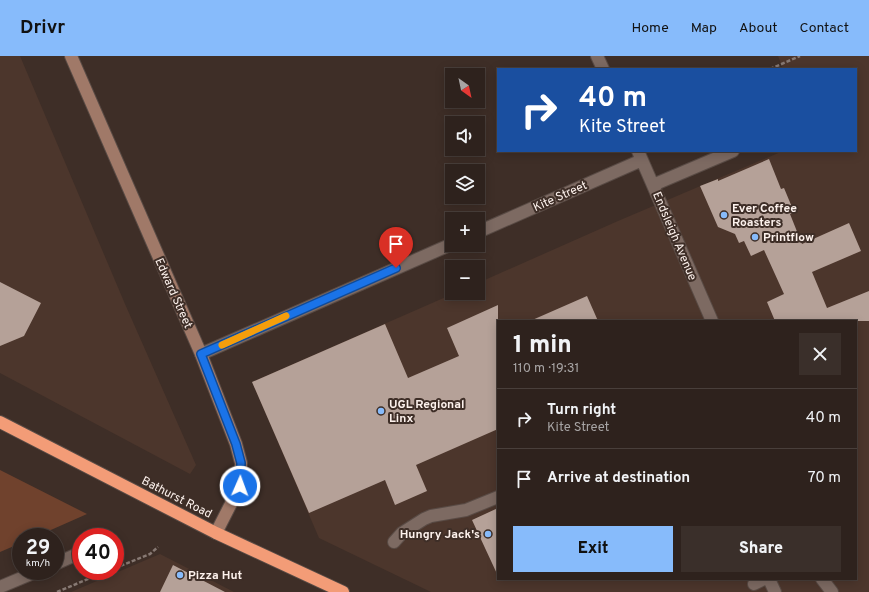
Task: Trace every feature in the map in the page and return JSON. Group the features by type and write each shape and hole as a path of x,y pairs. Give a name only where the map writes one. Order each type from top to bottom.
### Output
{"highway":[{"name":"Bathurst Road","path":"0,422 216,533 343,592"}],"street":[{"name":"Edward Street","path":"71,56 201,354 236,444 241,463 240,486 216,533"},
{"path":"597,56 603,68"},
{"path":"654,185 731,152"},
{"name":"Endsleigh Avenue","path":"640,156 654,185 712,320"},
{"name":"Kite Street","path":"485,229 640,156"},
{"path":"201,354 445,247"},
{"path":"394,542 402,532 424,519 431,516 466,510 497,497"},
{"path":"0,587 17,580"},
{"path":"769,580 775,592"},
{"path":"822,580 823,592"},
{"path":"823,580 832,592"}],"path":[{"path":"772,68 800,56"},
{"path":"124,564 150,554 158,547"},
{"path":"57,592 86,580"}],"shaded area":[{"path":"0,56 20,56 125,304 196,465 190,474 0,373"},
{"path":"778,56 869,56 869,592 431,592 319,538 252,382 445,297 445,300 485,300 485,280 618,221 781,152 857,152 857,68 783,68"},
{"path":"0,470 87,514 55,528 12,528 12,547 0,552"},
{"path":"160,554 234,592 71,592 99,580 124,580 124,569"}],"building":[{"path":"769,159 781,189 784,188 794,212 790,214 802,244 849,223 861,251 812,272 827,308 869,291 869,321 775,320 767,302 784,294 764,250 751,256 744,241 739,243 735,234 718,227 700,186 718,179 718,181"},
{"path":"0,282 41,303 24,336 0,346"},
{"path":"587,296 598,320 532,320"},
{"name":"UGL Regional Linx","path":"498,305 497,429 416,465 427,491 395,505 385,480 309,513 252,382 385,324 408,378 459,356 447,328"},
{"name":"Hungry Jack's","path":"497,508 497,574 472,520"},
{"name":"Pizza Hut","path":"173,565 225,592 160,592"}],"slow traffic":[{"path":"222,345 286,316"}],"place":[{"name":"Ever Coffee Roasters","path":"724,215"},
{"name":"Printflow","path":"755,237"},
{"name":"UGL Regional Linx","path":"381,411"},
{"name":"Hungry Jack's","path":"488,534"},
{"name":"Pizza Hut","path":"180,575"}],"route":[{"path":"240,486 241,463 236,444 201,354 396,268"}]}
